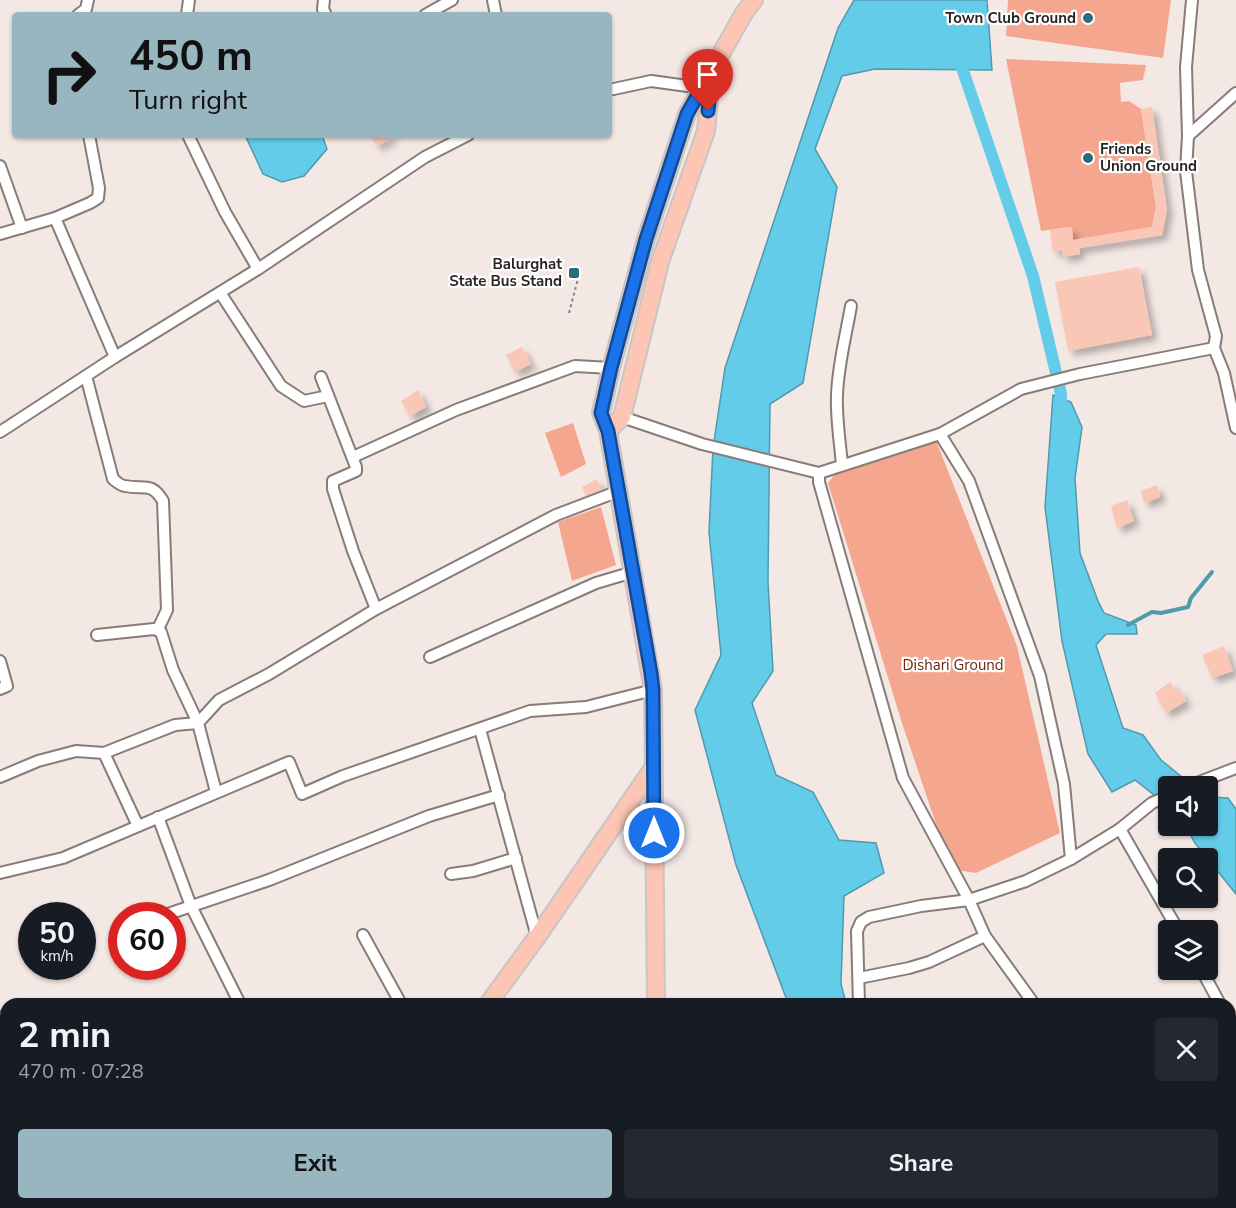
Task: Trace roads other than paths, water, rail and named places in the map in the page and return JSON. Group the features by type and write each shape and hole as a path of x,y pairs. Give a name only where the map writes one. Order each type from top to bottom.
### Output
{"main road":[{"path":"656,998 653,690 608,431 601,413 646,239 687,114 744,13 754,0"},
{"path":"608,431 622,417 660,262 706,131 712,70"},
{"path":"492,998 653,768"}],"street":[{"path":"430,12 452,0"},
{"path":"1192,0 1186,67 1188,136 1186,171 1198,270 1216,336 1214,348 1230,378 1236,428"},
{"path":"612,89 651,81 702,88"},
{"path":"1188,136 1236,93"},
{"path":"0,234 56,218 98,198 99,188 90,138"},
{"path":"189,138 225,212 258,270"},
{"path":"0,432 115,357 258,270 425,157 462,138"},
{"path":"0,166 22,228"},
{"path":"56,218 115,357"},
{"path":"220,294 280,386 304,401 328,396"},
{"path":"842,465 837,419 838,377 851,306"},
{"path":"622,417 702,444 819,473 940,434 1021,389 1080,374 1214,348"},
{"path":"353,457 456,410 575,366 611,368"},
{"path":"86,376 113,479 124,486 147,486 163,501 167,610 158,629"},
{"path":"321,377 353,457 356,471 333,481 332,484 353,551 376,609"},
{"path":"940,434 969,481 1040,676 1064,784 1071,859"},
{"path":"819,473 819,482 903,778 969,900 985,936 1030,998"},
{"path":"0,777 38,761 76,751 104,753 175,725 198,723 219,700 269,674 376,609 555,515 619,491"},
{"path":"430,657 596,583 633,572"},
{"path":"96,635 158,629"},
{"path":"158,629 163,636 180,686 198,723 216,792"},
{"path":"0,661 7,686 0,689"},
{"path":"0,873 63,858 289,762 302,794 343,776 530,711 586,707 653,690"},
{"path":"480,729 537,936"},
{"path":"104,753 138,826"},
{"path":"1212,776 1236,768"},
{"path":"186,908 269,880 429,816 499,795"},
{"path":"860,998 857,931 861,922 869,917 921,906 969,900 1026,881 1071,859 1120,829 1158,800"},
{"path":"158,817 191,906 237,998"},
{"path":"1120,829 1172,920"},
{"path":"451,874 473,871 516,858"},
{"path":"363,935 398,998"},
{"path":"859,978 929,962 985,936"},
{"path":"1207,980 1217,998"}],"water":[{"path":"854,0 987,0 992,70 875,69 842,76 815,149 837,187 803,383 770,404 768,582 773,671 752,703 776,775 813,792 839,840 876,843 884,873 844,896 841,984 845,998 786,998 736,865 695,710 721,655 709,532 713,448 725,368 838,28"},
{"path":"246,138 323,138 327,149 304,176 282,182 263,174"},
{"path":"1053,395 1071,402 1082,427 1075,478 1080,553 1104,613 1136,625 1137,634 1106,634 1096,645 1123,728 1143,735 1161,760 1181,776 1158,776 1158,798 1135,780 1112,792 1088,754 1062,641 1045,507"},
{"path":"1218,798 1228,798 1236,809 1236,894 1218,872 1218,848 1199,848 1191,836 1218,836"}],"waterway":[{"path":"958,56 1033,276 1061,394 1061,413"},
{"path":"1128,625 1152,612 1161,613 1188,607 1191,598 1212,572"}],"place":[{"name":"Town Club Ground","path":"1088,18"},
{"name":"Friends Union Ground","path":"1088,158"},
{"name":"Balurghat State Bus Stand","path":"574,273"}],"park label":[{"name":"Dishari Ground","path":"953,665"}]}
